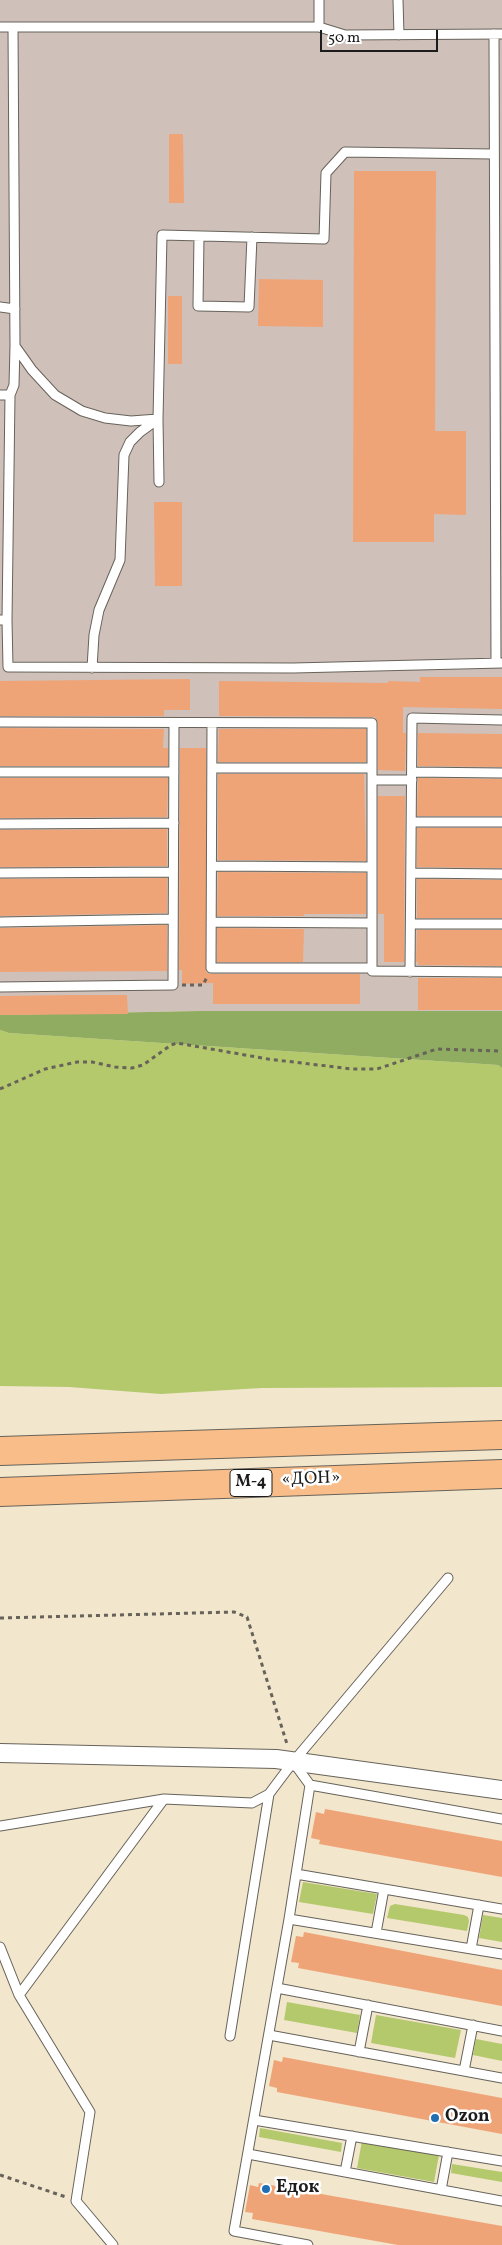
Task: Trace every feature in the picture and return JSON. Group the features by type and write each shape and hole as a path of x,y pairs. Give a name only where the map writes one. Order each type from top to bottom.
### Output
{"highway":[{"name":"М-4","path":"0,1451 502,1435"},
{"name":"«ДОН»","path":"0,1492 502,1474"}],"street":[{"path":"0,1753 276,1760 502,1790"}],"lane":[{"path":"319,0 319,28"},
{"path":"398,0 400,35"},
{"path":"0,27 13,27 319,28 344,35 498,34 493,154 499,663 293,668 8,667 4,620 10,395 14,385 15,346 13,27"},
{"path":"159,482 158,419 162,235 324,238 326,173 345,152 493,154"},
{"path":"199,236 198,306 249,307 252,237"},
{"path":"0,307 15,309"},
{"path":"15,346 32,370 56,395 82,411 105,418 131,421 158,419"},
{"path":"0,395 10,395"},
{"path":"92,668 94,635 99,610 120,560 124,455 130,442 158,419"},
{"path":"410,972 412,718 502,720"},
{"path":"0,722 372,723 372,971 502,972"},
{"path":"0,987 173,985 174,723"},
{"path":"212,723 211,968 372,968"},
{"path":"212,768 372,768"},
{"path":"0,772 174,772"},
{"path":"372,780 412,776 502,773"},
{"path":"412,822 502,822"},
{"path":"0,824 174,823"},
{"path":"212,866 372,867"},
{"path":"0,873 173,872"},
{"path":"411,873 502,874"},
{"path":"0,922 173,919"},
{"path":"211,922 371,923"},
{"path":"411,924 502,924"},
{"path":"0,1826 164,1799 252,1803 269,1794 293,1762 448,1578"},
{"path":"293,1762 310,1785 502,1819"},
{"path":"308,2245 234,2231 289,1919 310,1785"},
{"path":"230,2036 269,1794"},
{"path":"19,1995 164,1799"},
{"path":"296,1874 502,1909"},
{"path":"376,1933 384,1889"},
{"path":"471,1949 479,1906"},
{"path":"289,1919 502,1954"},
{"path":"0,1947 19,1995 90,2112 76,2201 113,2245"},
{"path":"276,1988 502,2031"},
{"path":"360,2052 368,2005"},
{"path":"464,2072 473,2025"},
{"path":"269,2035 502,2078"},
{"path":"254,2120 502,2161"},
{"path":"345,2172 352,2136"},
{"path":"442,2190 448,2152"},
{"path":"248,2154 502,2201"}],"path":[{"path":"173,985 203,985 211,968"},
{"path":"0,1089 45,1068 77,1062 92,1062 115,1067 132,1068 143,1065 171,1045 177,1043 268,1059 352,1069 377,1069 437,1049 502,1051"},
{"path":"0,1618 234,1612 247,1617 293,1762"},
{"path":"0,2175 76,2201"}],"shaded area":[{"path":"0,0 502,0 502,1011 199,1011 0,1015"}],"green space":[{"path":"199,1011 502,1011 502,1068 498,1065 9,1033 0,1030 0,1015"},
{"path":"0,1030 9,1033 498,1065 502,1068 502,1387 261,1388 161,1394 69,1387 0,1386"},
{"path":"303,1882 377,1894 373,1914 299,1902"},
{"path":"395,1904 464,1915 468,1917 469,1921 467,1931 387,1918 390,1906"},
{"path":"483,1915 502,1918 502,1942 479,1938"},
{"path":"287,2002 360,2015 357,2033 284,2020"},
{"path":"376,2015 461,2030 455,2058 371,2043"},
{"path":"476,2039 502,2044 502,2061 473,2055"},
{"path":"260,2128 342,2143 341,2152 259,2137"},
{"path":"362,2141 439,2155 434,2182 357,2168"},
{"path":"452,2164 502,2172 502,2182 451,2173"}],"building":[{"path":"169,134 183,134 184,203 169,203"},
{"path":"354,171 436,171 435,431 466,431 466,515 434,514 434,542 353,542"},
{"path":"259,279 323,280 323,327 258,326"},
{"path":"168,296 182,296 182,364 168,364"},
{"path":"154,502 182,502 182,586 155,586"},
{"path":"420,677 502,677 502,709 403,707 403,733 406,733 405,771 378,770 378,723 375,717 219,716 219,681 388,683 388,681 420,682"},
{"path":"190,679 190,710 164,710 164,716 0,716 0,681"},
{"path":"0,728 164,729 163,748 168,748 168,766 0,766"},
{"path":"219,729 366,729 366,762 218,762"},
{"path":"418,733 502,734 502,767 418,766"},
{"path":"180,748 206,748 206,972 211,974 360,974 360,1004 213,1004 213,983 182,984 182,970 179,970"},
{"path":"218,774 364,774 366,861 218,860"},
{"path":"0,778 168,778 167,817 0,818"},
{"path":"418,778 502,779 502,816 417,816"},
{"path":"378,796 405,796 404,962 384,962 384,914 378,914"},
{"path":"417,828 502,828 502,868 417,867"},
{"path":"167,829 167,866 0,867 0,830"},
{"path":"218,872 366,873 366,914 217,916"},
{"path":"167,878 167,913 0,916 0,879"},
{"path":"417,879 502,880 502,918 417,918"},
{"path":"167,925 167,971 0,972 0,928"},
{"path":"217,928 304,929 303,962 217,962"},
{"path":"417,930 502,930 502,966 418,965 418,962 416,962"},
{"path":"418,978 502,978 502,1010 418,1010"},
{"path":"127,995 128,1014 0,1015 0,996"},
{"path":"325,1809 502,1841 502,1877 319,1844 320,1840 311,1838 316,1812 324,1814"},
{"path":"304,1932 502,1970 502,2006 298,1968 299,1963 291,1962 296,1936 303,1937"},
{"path":"283,2057 502,2098 502,2134 277,2092 277,2088 269,2086 274,2060 282,2062"},
{"path":"259,2183 502,2226 502,2245 398,2245 252,2219 253,2213 245,2212 250,2185 258,2187"}],"place":[{"name":"Ozon","path":"435,2118"},
{"name":"Едок","path":"266,2189"}]}
